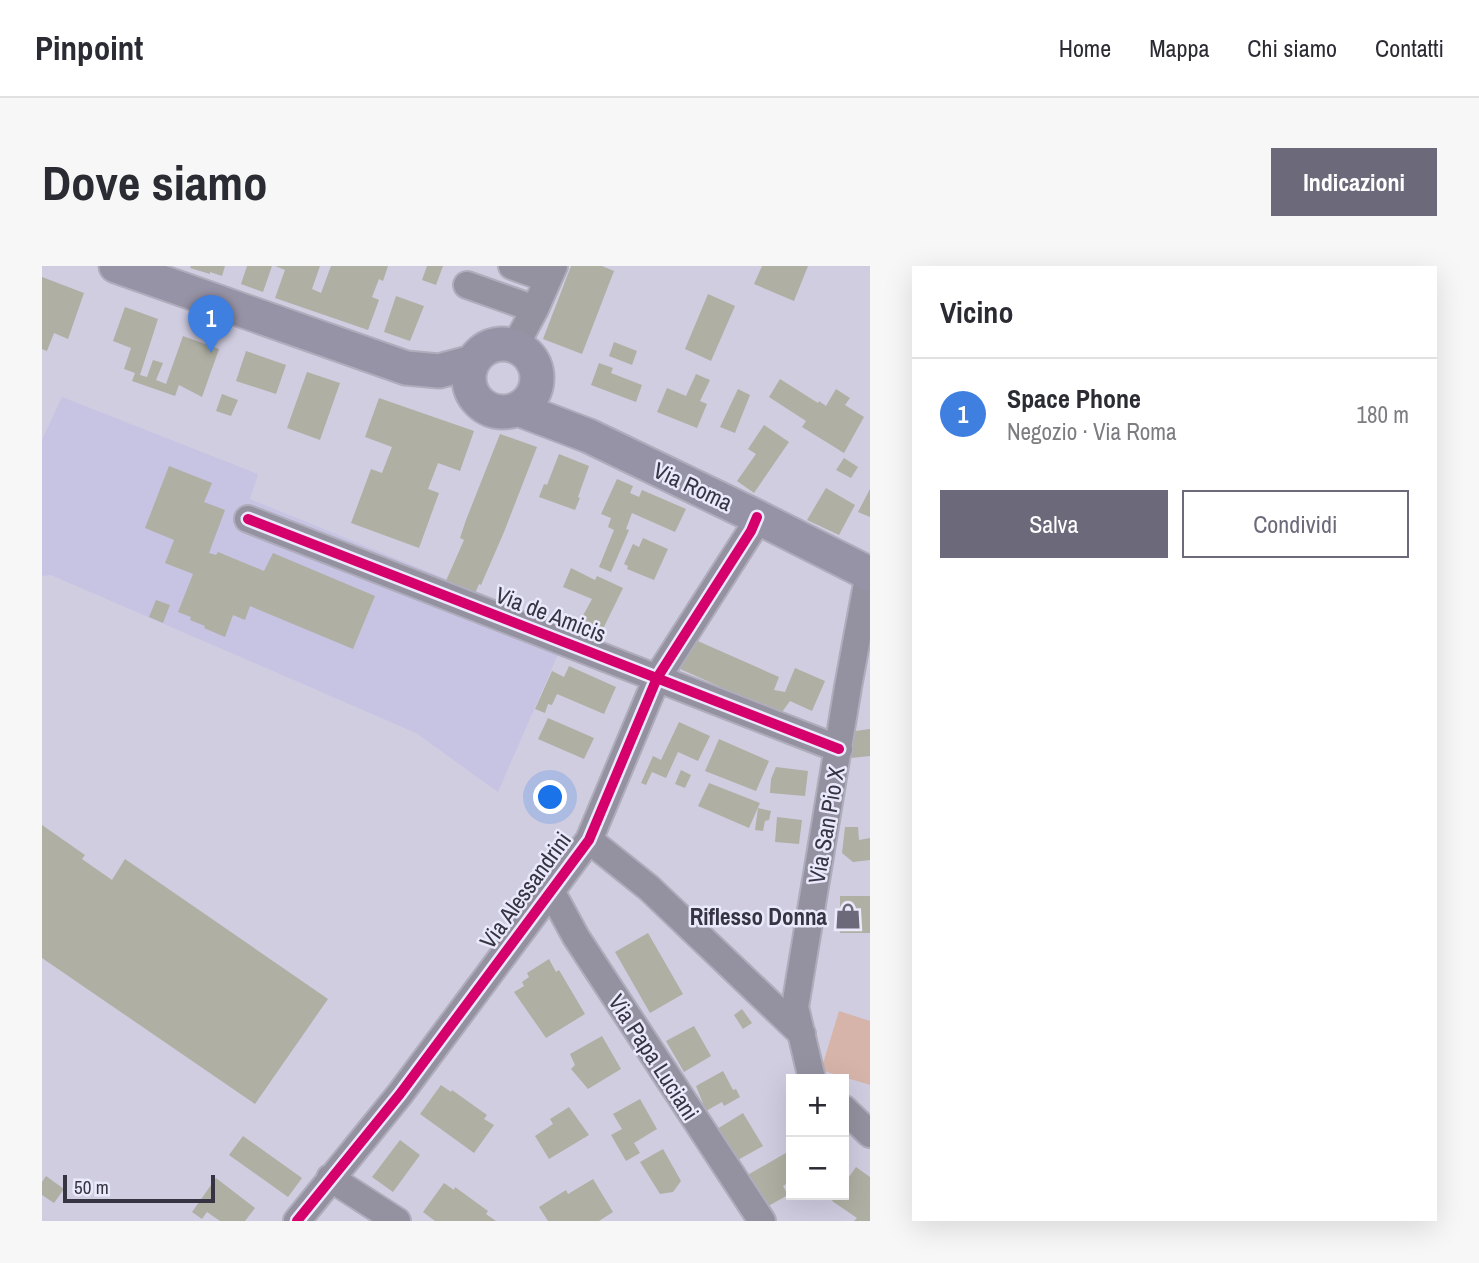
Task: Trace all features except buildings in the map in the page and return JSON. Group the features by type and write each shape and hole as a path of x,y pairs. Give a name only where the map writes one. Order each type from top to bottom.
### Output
{"main road":[{"path":"116,266 406,368 472,375"},
{"path":"515,346 496,345 486,348 472,375 476,398 485,407 507,412 527,399"},
{"name":"Via Roma","path":"515,346 532,359 536,368 527,399 552,421 757,517 869,574"}],"street":[{"path":"512,266 551,272 515,346"},
{"path":"467,285 535,309"},
{"name":"Via Alessandrini","path":"297,1221 400,1094 589,840 657,678 751,531 757,517"},
{"name":"Via de Amicis","path":"248,519 839,749"},
{"name":"Via San Pio X","path":"811,1074 795,1007 869,574"},
{"path":"589,840 649,888 802,1034"},
{"name":"Via Papa Luciani","path":"551,891 576,937 762,1221"},
{"path":"849,1114 870,1134"},
{"path":"330,1178 397,1221"}],"shaded area":[{"path":"62,397 258,474 250,499 569,629 498,792 416,733 51,575 42,576 42,440"},
{"path":"839,1011 870,1021 870,1085 849,1079 849,1074 834,1074 821,1070"}],"cycle path":[{"path":"297,1221 400,1094 589,840 657,678 751,531 757,517"},
{"path":"248,519 839,749"}],"place":[{"name":"Space Phone","path":"211,353"},
{"name":"Riflesso Donna","path":"848,916"}]}
